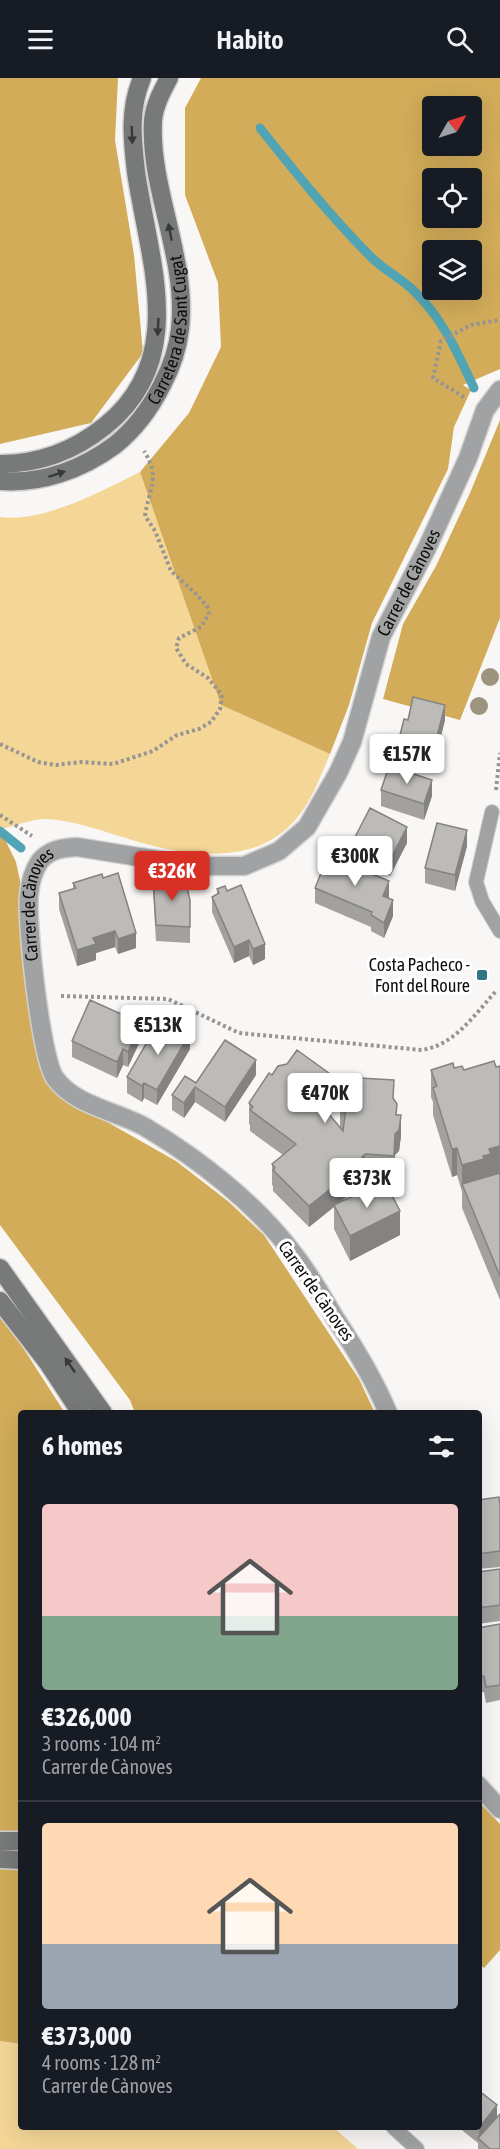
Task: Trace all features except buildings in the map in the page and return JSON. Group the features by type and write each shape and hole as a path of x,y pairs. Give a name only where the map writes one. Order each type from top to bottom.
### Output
{"main road":[{"name":"Carretera de Sant Cugat","path":"0,464 18,464 54,456 75,447 117,417 133,396 147,371 157,341 159,309 132,139 135,96 142,78"},
{"name":"Carretera de Sant Cugat","path":"0,481 26,483 59,474 105,452 143,419 169,372 180,330 181,305 178,276 154,150 153,126 161,92 169,78"},
{"path":"0,1268 101,1410"},
{"path":"0,1301 48,1364 79,1410"},
{"path":"0,1841 18,1841"},
{"path":"0,1859 18,1860"}],"street":[{"name":"Carrer de Cànoves","path":"386,1410 358,1353 294,1253 271,1228 243,1200 191,1158 144,1127 64,1089 54,1077 45,1049 40,1017 29,898 35,869 50,852 77,847 220,868 244,866 262,860 294,840 307,827 347,753 381,637 459,478 485,410 500,390"},
{"path":"482,1789 500,1809"}],"lane":[{"path":"494,805 476,882 482,901 500,931"},
{"path":"396,2130 417,2149"}],"path":[{"path":"466,399 433,378 441,341 471,325 500,320"},
{"path":"0,744 38,762 56,765 81,762 113,764 153,751 177,735 199,729 211,722 220,709 222,695 219,689 186,664 177,648 178,638 201,627 209,614 207,606 171,571 155,531 145,516 154,481 153,465 143,450"},
{"path":"494,805 500,753"},
{"path":"0,815 29,834 50,852"},
{"path":"51,996 168,999 239,1033 422,1050 437,1048 454,1037 497,990"}],"shaded area":[{"path":"0,78 118,78 115,140 134,255 143,353 91,423 0,444"},
{"path":"201,78 500,78 500,369 463,385 471,390 454,427 448,469 372,623 349,705 330,754 221,705 140,472 189,413 221,347 218,283 185,195 185,108"},
{"path":"500,420 500,618 460,720 383,699 403,624 436,566 470,493"},
{"path":"140,472 221,705 330,754 320,779 296,819 279,835 260,845 240,851 218,854 173,850 67,821 34,820 0,829 0,517 17,518 35,515 72,504"},
{"path":"0,829 16,862 25,904 38,1055 72,1102 176,1161 229,1202 264,1235 359,1379 374,1410 134,1410 130,1400 0,1225"},
{"path":"0,1312 63,1410 18,1410 18,2044 0,2041"},
{"path":"482,1805 500,1824 500,1950 484,1968 482,1966"},
{"path":"0,2041 18,2044 18,2130 336,2130 358,2149 0,2149"}],"waterway":[{"path":"260,128 356,242 376,262 409,286 424,302 448,336 474,388"},
{"path":"0,831 21,848"}],"place":[{"name":"Costa Pacheco - Font del Roure","path":"482,975"}]}
